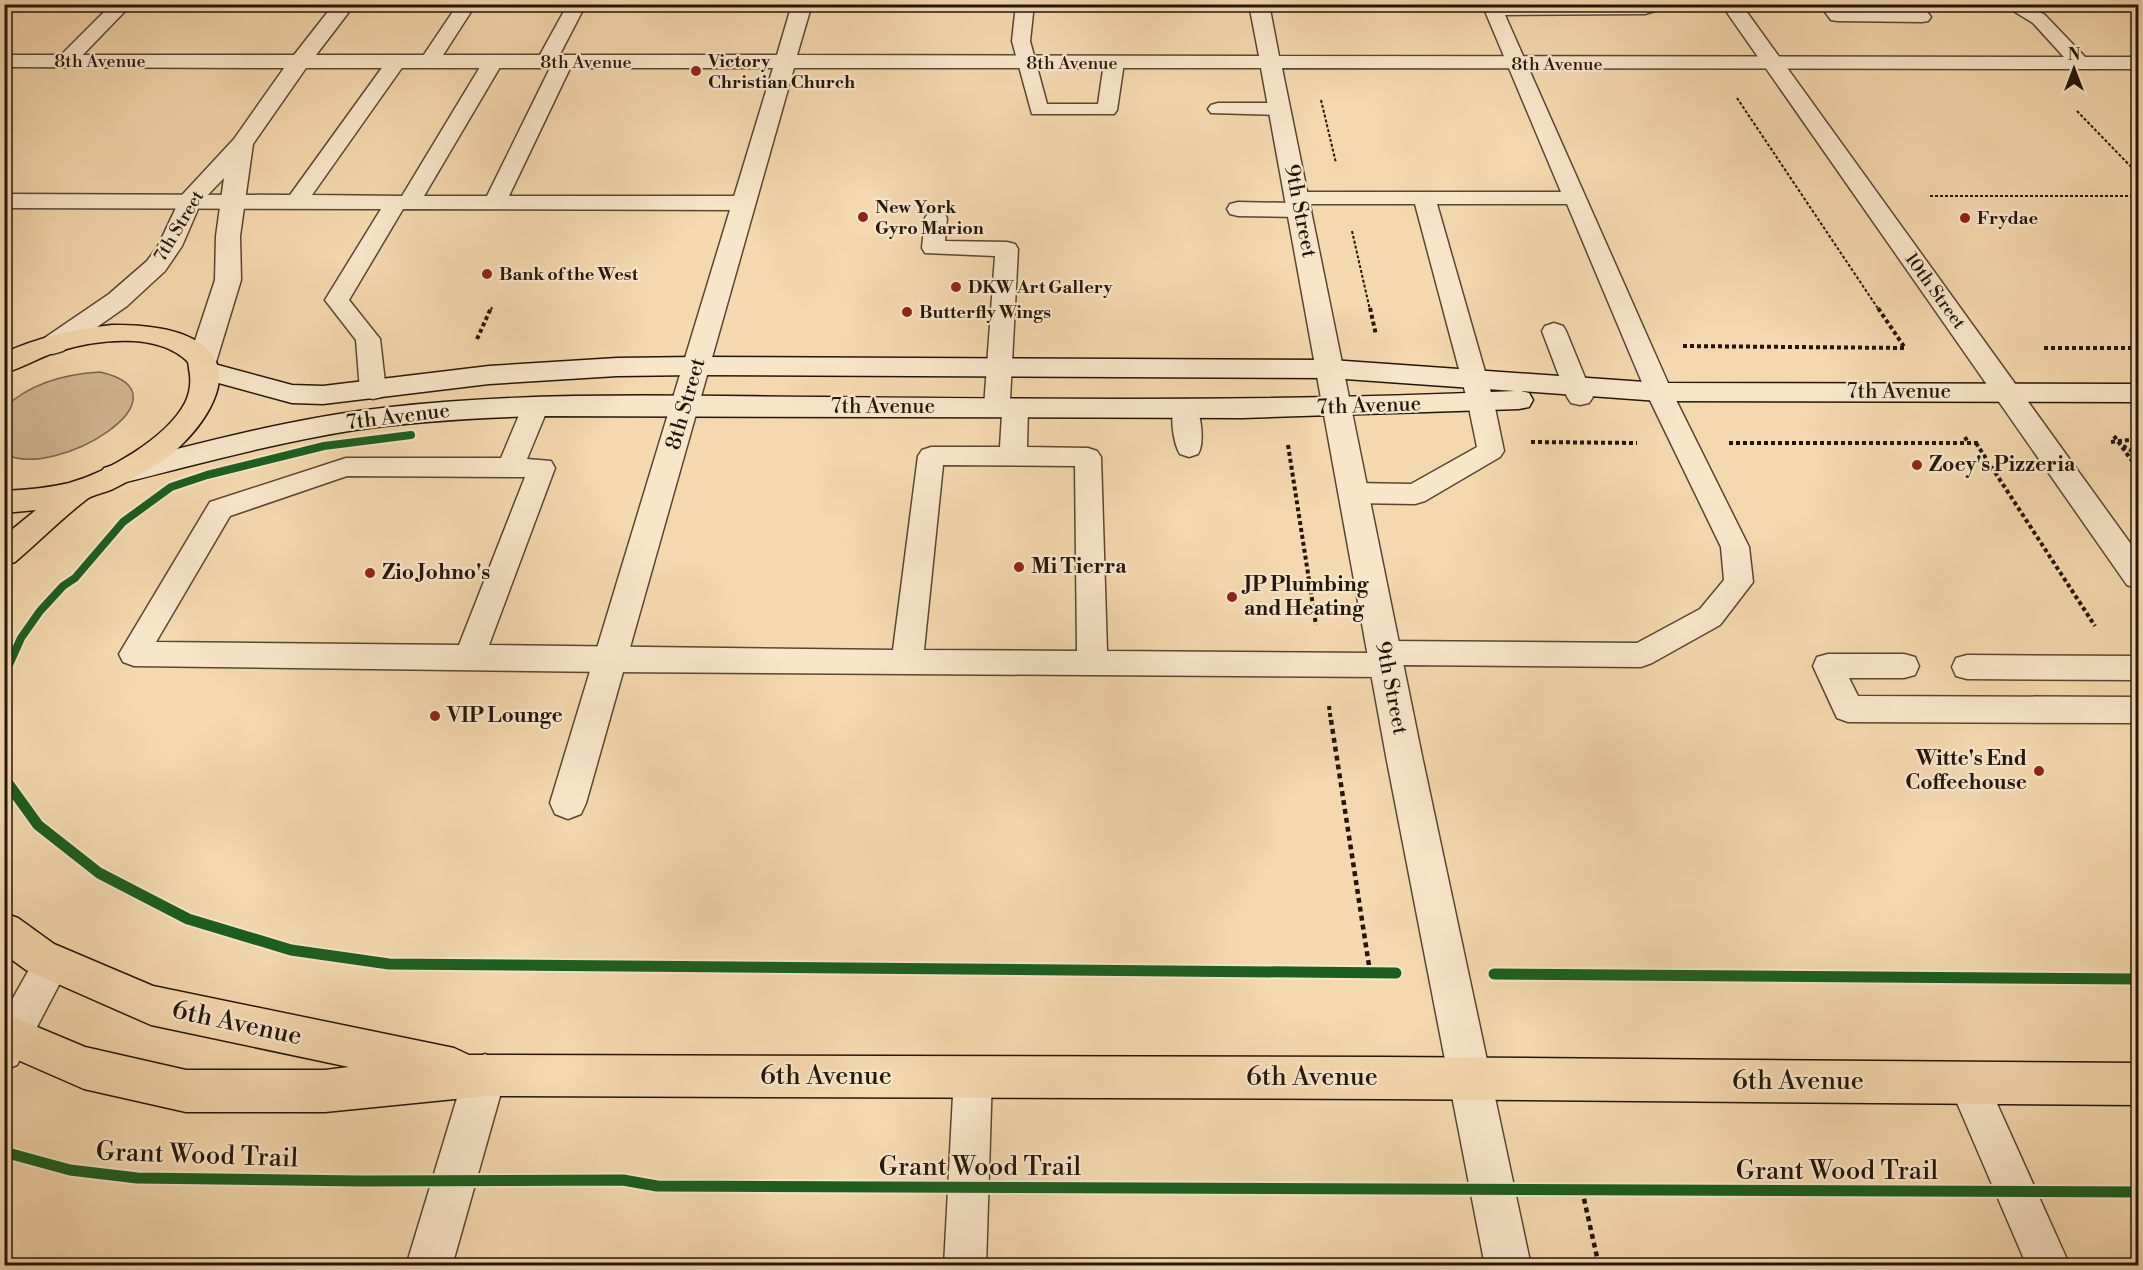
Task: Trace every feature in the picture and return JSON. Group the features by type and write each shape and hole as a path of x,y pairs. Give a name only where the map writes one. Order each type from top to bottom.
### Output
{"main road":[{"path":"4,351 44,348 112,334 139,334 163,338 196,353 203,366 205,384 201,399 179,430 140,462 79,491 26,501 4,502"},
{"path":"4,364 44,348"},
{"path":"4,554 79,491"},
{"name":"6th Avenue","path":"4,931 40,957 151,1005 485,1075"},
{"name":"6th Avenue","path":"7,1040 84,1068 186,1091 325,1091 485,1075 2139,1084"}],"street":[{"name":"7th Street","path":"44,348 118,300 156,266 170,246 190,200 243,144 299,61 345,4"},
{"name":"8th Street","path":"568,803 802,4"},
{"name":"9th Street","path":"1259,4 1445,962 1508,1266"},
{"name":"10th Street","path":"1731,4 2139,577"},
{"name":"8th Avenue","path":"4,61 2139,63"},
{"name":"7th Street","path":"203,366 228,280 228,236 236,172 243,144"},
{"name":"7th Avenue","path":"203,366 292,394 323,395 373,391 489,375 617,367 697,366 1331,369 1478,391"},
{"name":"7th Avenue","path":"114,475 243,444 345,423 448,410 686,406 1339,408 1478,391 2139,393"},
{"path":"429,1266 485,1075"}],"lane":[{"path":"66,61 123,4"},
{"path":"429,62 467,4"},
{"path":"495,202 555,62 576,4"},
{"path":"1025,4 1021,42 1039,110 1107,110 1114,63"},
{"path":"469,657 542,468 346,467 220,509 134,654 1092,663 1641,655 1710,617 1739,582 1735,547 1659,392 1492,7 1646,9 1659,4"},
{"path":"1828,4 1837,16 1922,17 1911,4"},
{"path":"2011,4 2044,14 2080,63"},
{"path":"297,201 396,62"},
{"path":"373,391 368,339 337,300 493,62"},
{"path":"1218,109 1280,109"},
{"path":"1238,209 1424,198 1576,198"},
{"path":"1354,493 1415,494 1491,451 1478,391 1424,198"},
{"path":"4,201 744,203"},
{"path":"936,218 933,248 1007,249 999,367 1013,457"},
{"path":"1554,331 1578,392"},
{"path":"510,468 535,408"},
{"path":"1185,408 1189,448"},
{"path":"907,662 932,456 1088,457 1092,663"},
{"path":"1905,666 1828,666 1848,709 2139,710"},
{"path":"1967,667 2128,668"},
{"path":"7,1040 53,962"},
{"path":"964,1266 973,1076"},
{"path":"1967,1082 2049,1266"}],"path":[{"path":"2077,111 2139,174"},
{"path":"1930,196 2139,196"},
{"path":"472,349 492,307"},
{"path":"2044,348 2139,348"},
{"path":"2114,436 2139,469"},
{"path":"1965,437 1968,443"},
{"path":"2110,442 2119,443 2139,439"},
{"path":"1976,443 2108,645 2128,668"},
{"path":"2119,443 2139,453"},
{"path":"1359,972 1374,976"},
{"path":"1579,1180 1599,1266"},
{"path":"1570,1190 1593,1190"}],"shaded area":[{"path":"100,372 126,383 133,398 126,415 108,431 83,446 55,456 28,459 5,454 5,407 26,392 49,381"}],"cycle path":[{"path":"4,676 21,638 40,611 63,586 75,578 123,522 171,487 207,475 324,446 411,435"},
{"path":"4,778 38,825 99,873 188,919 291,950 389,964 1396,973"},
{"path":"1494,974 2138,979"},
{"name":"Grant Wood Trail","path":"4,1152 70,1170 137,1178 170,1179 623,1180 657,1186 2138,1192"}],"place":[{"name":"Victory Christian Church","path":"696,71"},
{"name":"New York Gyro Marion","path":"863,217"},
{"name":"Frydae","path":"1965,218"},
{"name":"Bank of the West","path":"487,274"},
{"name":"DKW Art Gallery","path":"956,287"},
{"name":"Butterfly Wings","path":"907,312"},
{"name":"Zoey's Pizzeria","path":"1917,465"},
{"name":"Mi Tierra","path":"1019,567"},
{"name":"Zio Johno's","path":"370,573"},
{"name":"JP Plumbing and Heating","path":"1232,597"},
{"name":"VIP Lounge","path":"435,716"},
{"name":"Witte's End Coffeehouse","path":"2039,771"}]}
